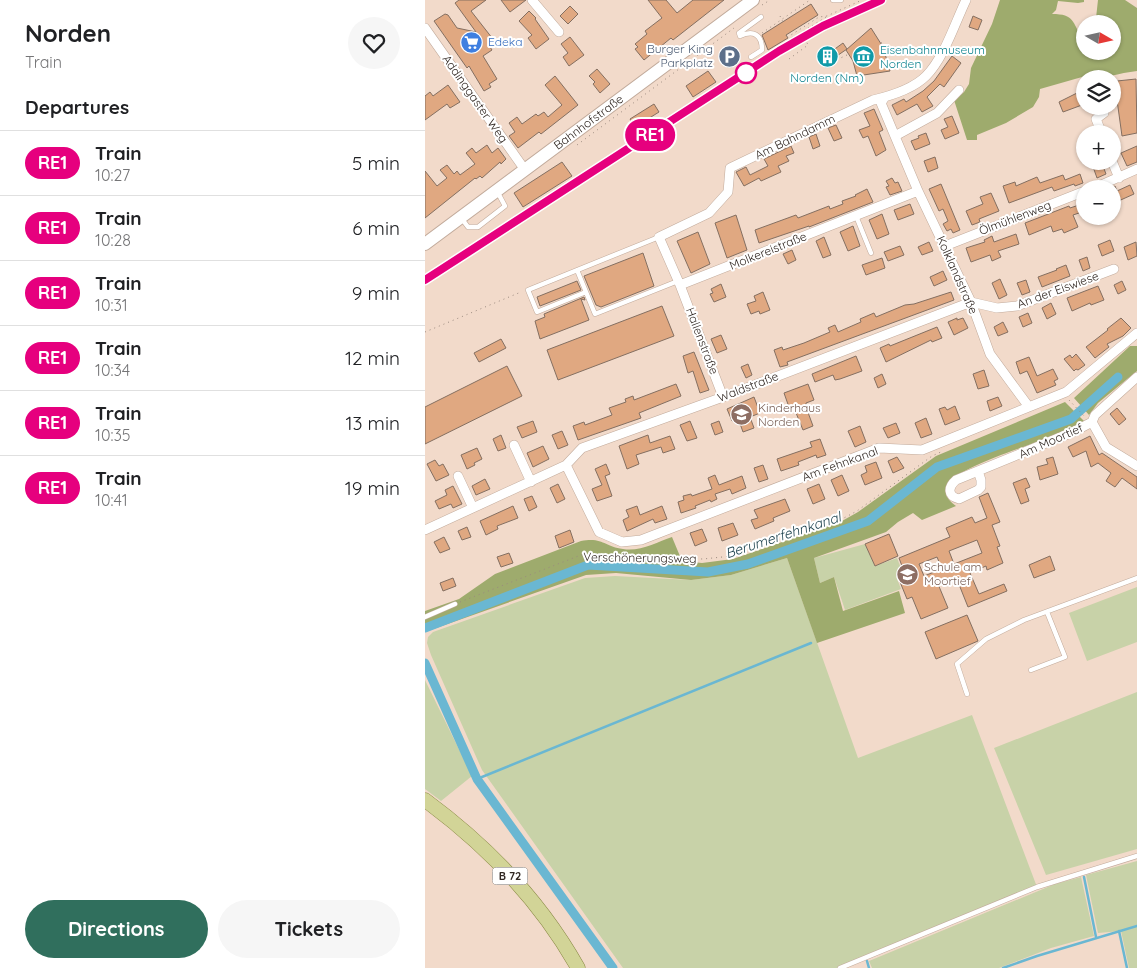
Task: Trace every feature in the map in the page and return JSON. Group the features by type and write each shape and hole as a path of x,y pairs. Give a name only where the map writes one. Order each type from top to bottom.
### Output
{"main road":[{"name":"Bahnhofstraße","path":"425,244 758,3"},
{"name":"B 72","path":"425,800 472,838 502,867 554,930 578,968"}],"street":[{"path":"532,0 559,32"},
{"name":"Am Bahndamm","path":"659,236 709,213 728,192 730,168 873,100 912,86 925,77 944,48 966,0"},
{"name":"Addinggaster Weg","path":"425,28 525,170"},
{"path":"895,136 937,113 959,90"},
{"name":"Kolklandstraße","path":"885,97 881,104 918,191 971,302 990,354 1029,407"},
{"path":"1099,125 1096,118 1101,115"},
{"path":"1116,170 1119,178"},
{"path":"1114,180 1137,170"},
{"name":"Molkereistraße","path":"679,283 918,191"},
{"name":"Ölmühlenweg","path":"945,246 1076,195"},
{"path":"659,236 679,283"},
{"name":"An der Eiswiese","path":"971,302 997,308 1017,306 1114,269"},
{"name":"Hallenstraße","path":"679,283 723,397"},
{"name":"Waldstraße","path":"425,530 566,464 582,448 723,397 971,302"},
{"name":"Am Fehnkanal","path":"566,464 599,532 622,542 641,540 879,448 922,450 1066,392 1137,333"},
{"name":"Am Moortief","path":"977,471 1073,432 1137,377"},
{"path":"1089,420 1106,447 1137,466"},
{"path":"514,445 531,482"},
{"path":"458,476 473,508"}],"lane":[{"path":"833,0 841,0"},
{"path":"751,57 762,50 757,36 749,32 740,36 739,33 761,17"},
{"path":"461,218 468,227 478,227 505,206 503,199 497,191"},
{"path":"856,216 871,253"},
{"path":"586,292 537,312 528,290 659,236"},
{"path":"577,270 595,314 679,283"},
{"path":"967,694 957,664 986,639 1024,620 1137,578"},
{"path":"425,617 455,604"},
{"path":"1031,670 1065,657 1047,612"},
{"path":"840,968 1037,887 1137,856"}],"path":[{"path":"758,3 770,0"},
{"path":"757,36 810,0"},
{"path":"771,52 827,16 862,0"},
{"path":"780,16 783,22"},
{"path":"793,38 791,33 819,17 827,16"},
{"path":"577,145 738,25"},
{"path":"789,59 808,45 802,32"},
{"path":"881,43 885,42"},
{"path":"828,64 849,54"},
{"path":"425,332 528,290"},
{"path":"1070,402 1089,420"},
{"name":"Verschönerungsweg","path":"455,604 581,555 703,559 732,556 842,519 857,511 932,456 950,448"}],"green space":[{"path":"1000,0 1084,0 1084,2 1078,3 1058,1 1056,10 1052,14 1069,17 1076,27 1076,60 1121,60 1121,15 1096,15 1098,0 1125,0 1137,8 1137,71 1121,74 1121,70 1076,70 1076,79 1040,89 1039,97 1033,107 1006,123 977,135 977,140 967,140 954,100 964,92 969,84 971,68 992,24"},
{"path":"1130,346 1137,346 1137,371 1098,403 1089,415 1074,398"},
{"path":"1065,402 1084,421 1068,431 1003,454 968,469 946,487 946,494 956,506 922,520 913,513 886,532 814,558 820,583 834,577 843,611 899,591 905,613 817,643 787,558 731,575 691,580 616,573 586,575 425,632 425,611 459,599 495,574 581,541 595,540 629,550 642,548 672,537 682,561 702,563 733,559 842,521 858,512 936,456"},
{"path":"865,544 875,566 897,558 903,573 896,576 901,589 845,610 834,577 820,583 814,558"},
{"path":"787,558 858,758 972,715 1037,887 840,968 623,968 482,770 431,655 427,643 428,637 433,632 585,578 615,576 691,580 731,575"},
{"path":"1137,587 1137,642 1087,661 1069,613"},
{"path":"425,680 472,776 441,801 425,789"},
{"path":"1137,692 1137,849 1046,875 994,748"},
{"path":"1137,861 1137,968 1129,968 1121,931 1098,933 1086,875"},
{"path":"1081,877 1094,936 1051,948 999,968 872,968 869,961 1055,884"}],"building":[{"name":"Edeka","path":"459,0 486,0 471,11 496,43 490,47 492,50 483,56 497,79 489,84 491,87 484,91 469,66 467,68 434,21 445,14 448,15 457,28 476,32 455,3"},
{"path":"501,0 526,0 510,12"},
{"path":"648,0 666,0 677,13 693,0 724,0 644,60 635,49 638,47 635,44 647,34 645,31 662,18"},
{"path":"811,4 818,15 786,35 788,38 768,50 762,35"},
{"path":"570,6 578,14 568,24 560,16"},
{"path":"529,11 536,18 549,39 536,49 528,38 532,35 519,21"},
{"path":"973,16 982,20 978,30 969,27"},
{"path":"871,28 883,47 890,71 857,76 853,61 846,50"},
{"path":"570,37 584,55 569,66 563,57 568,53 561,44"},
{"path":"843,43 847,49 825,64 821,59 823,54 829,50 832,51"},
{"path":"952,56 961,63 944,87 940,84 927,97 933,106 922,112 917,104 897,115 892,105 904,99 906,102 923,91 934,81"},
{"path":"597,69 610,84 600,93 593,84 595,82 589,76"},
{"path":"708,71 716,82 693,97 686,86"},
{"path":"555,76 578,105 541,134 539,132 518,148 509,136 515,132 509,123 517,117 522,124 536,114 538,116 544,112 548,117 562,105 545,85"},
{"path":"1136,79 1137,133 1122,136 1119,115 1121,115 1121,81"},
{"path":"448,85 460,102 450,108 447,104 425,120 425,96 430,92 433,96"},
{"path":"1076,94 1076,107 1063,112 1059,102"},
{"path":"654,104 659,112 635,127 630,119"},
{"path":"874,109 883,130 879,132 886,150 876,156 868,136 863,138 859,130 870,126 864,113"},
{"path":"952,116 959,133 945,139 941,130 948,127 944,119"},
{"path":"836,125 842,138 834,141 828,128"},
{"path":"926,133 930,144 915,150 911,141"},
{"path":"816,134 820,146 813,149 809,137"},
{"path":"487,145 492,153 498,148 506,159 482,178 480,176 475,178 425,218 425,171 437,186 447,178 440,170 447,165 454,174 457,171 460,175 475,164 466,153 472,148 476,153"},
{"path":"791,146 794,153 786,156 789,161 778,166 781,172 761,181 759,178 744,186 736,172 746,167 750,175 768,166 764,159"},
{"path":"1137,146 1137,162 1127,166 1121,153"},
{"path":"935,157 938,168 928,172 924,161"},
{"path":"562,162 572,176 523,207 514,193"},
{"path":"1094,170 1104,170 1106,174 1097,178"},
{"path":"1080,174 1082,180 1076,180 1075,186 1074,184 1054,191 1052,187 1009,203 1003,186 1015,182 1016,186 1037,177 1040,183 1063,175 1065,180"},
{"path":"892,178 895,183 898,182 902,191 890,195 886,187 889,186 886,181"},
{"path":"941,184 960,230 953,233 951,229 947,231 943,224 948,221 943,209 939,211 929,189"},
{"path":"1130,185 1134,194 1121,200 1121,189"},
{"path":"867,189 873,202 809,227 759,243 755,230 796,215 798,218 829,206 830,209 843,204 842,201 856,196"},
{"path":"991,193 999,211 979,219 980,222 972,225 966,211 983,204 980,197"},
{"path":"910,204 914,214 898,220 894,210"},
{"path":"1069,206 1070,208 1076,206 1076,214 1073,215 1078,227 1064,233 1062,229 1053,232 1051,226 1029,235 1025,223"},
{"path":"882,214 889,234 877,239 869,220"},
{"path":"736,215 747,250 727,258 715,223"},
{"path":"853,226 860,246 848,251 840,232"},
{"path":"698,232 710,264 691,273 677,241"},
{"path":"1016,234 1019,244 998,251 1001,257 992,261 990,255 971,262 966,248 985,242 984,240 992,236 994,242"},
{"path":"824,237 831,255 823,258 816,241"},
{"path":"1110,240 1114,251 1102,256 1098,245"},
{"path":"929,242 933,251 922,255 918,247"},
{"path":"1136,242 1137,256 1128,260 1124,247"},
{"path":"900,246 904,255 888,261 884,252"},
{"path":"792,250 796,260 788,264 783,254"},
{"path":"643,253 654,286 601,307 596,305 584,276"},
{"path":"1087,257 1090,268 1083,271 1079,260"},
{"path":"882,258 885,268 866,275 862,265"},
{"path":"1066,265 1070,276 1042,287 1038,277"},
{"path":"943,271 947,280 934,286 930,277"},
{"path":"1000,279 1007,295 999,299 992,283"},
{"path":"1026,280 1030,292 1022,295 1017,283"},
{"path":"577,281 581,290 540,306 537,297"},
{"path":"1122,281 1126,290 1118,294 1114,285"},
{"path":"721,284 726,297 714,302 710,294 713,293 711,289"},
{"path":"1098,286 1104,300 1091,305 1090,303 1072,311 1067,298"},
{"path":"763,292 770,310 760,314 759,311 751,314 747,304 756,301 754,296"},
{"path":"951,292 954,300 787,362 788,365 780,367 774,350 782,347 783,350 804,343 830,332 828,328 835,325 838,332 861,322 860,319 874,313 876,317 905,305"},
{"path":"584,297 585,300 581,299 589,320 540,339 535,321 545,317 544,314"},
{"path":"1051,303 1056,314 1047,319 1042,308"},
{"path":"662,306 674,336 558,380 547,350"},
{"path":"1028,313 1032,323 1023,327 1019,317"},
{"path":"957,318 957,320 963,318 968,328 954,335 948,322"},
{"path":"1121,318 1131,328 1123,336 1107,344 1109,347 1095,358 1086,347"},
{"path":"1003,322 1008,332 998,336 994,327"},
{"path":"937,327 942,338 932,342 931,340 886,362 880,348 889,344 890,346"},
{"path":"721,335 727,349 717,353 711,339"},
{"path":"501,339 506,348 479,362 474,353"},
{"path":"694,352 709,390 700,393 693,371 688,373 683,356"},
{"path":"1076,354 1085,365 1074,371 1064,359 1070,355 1072,358"},
{"path":"856,356 862,371 840,379 835,380 833,375 815,382 812,374"},
{"path":"1029,357 1037,376 1053,369 1058,379 1054,381 1056,385 1037,393 1027,371 1020,374 1016,362"},
{"path":"748,364 752,375 746,378 741,367"},
{"path":"507,366 522,396 425,444 425,407"},
{"path":"984,370 989,386 978,389 973,374"},
{"path":"882,374 886,384 878,388 874,378"},
{"path":"676,384 681,396 639,413 641,418 578,440 573,426 584,422 585,425 612,415 609,408 626,402 625,399 633,396 634,400"},
{"path":"808,384 814,400 806,403 806,407 813,426 803,430 794,408 790,410 784,393"},
{"name":"Kinderhaus Norden","path":"754,397 760,413 750,417 754,428 743,432 738,418 732,421 727,409"},
{"path":"998,397 1002,406 990,411 987,401"},
{"path":"955,406 960,419 945,425 939,409 945,407 947,410"},
{"path":"1117,408 1126,419 1119,425 1110,414"},
{"path":"926,418 932,434 921,438 915,423"},
{"path":"533,421 537,432 522,438 517,427"},
{"path":"690,421 697,438 687,441 680,425"},
{"path":"719,421 723,432 715,435 711,424"},
{"path":"896,423 900,433 888,438 883,428"},
{"path":"860,426 866,442 855,447 848,431"},
{"path":"562,431 568,445 558,449 552,435"},
{"path":"501,435 506,448 498,451 493,439"},
{"path":"648,435 650,443 670,436 675,449 663,453 661,447 636,455 639,464 627,469 619,446"},
{"path":"1090,436 1099,455 1102,453 1137,477 1137,489 1122,478 1115,487 1106,481 1111,473 1098,463 1091,467 1086,451 1073,457 1068,447"},
{"path":"820,439 826,455 817,458 816,455 798,462 799,465 781,471 777,459 812,447 810,442"},
{"path":"543,446 549,459 533,467 527,453"},
{"path":"477,448 482,459 467,469 461,455"},
{"path":"897,457 904,468 893,473 888,461"},
{"path":"1053,457 1058,474 1040,480 1037,467 1048,464 1046,459"},
{"path":"435,460 439,466 443,464 449,475 436,481 427,464"},
{"path":"876,462 882,478 865,485 861,475 867,472 865,466"},
{"path":"606,464 610,474 605,476 612,496 597,501 592,489 602,485 595,469"},
{"path":"763,465 768,479 759,482 754,468"},
{"path":"715,475 719,485 742,476 746,488 732,494 730,489 715,494 717,499 711,502 710,500 695,506 696,508 681,513 678,502 684,500 683,496 691,494 692,496 712,489 708,478"},
{"path":"842,475 849,491 838,496 831,480"},
{"path":"1026,478 1030,487 1025,489 1029,501 1021,504 1013,483"},
{"path":"485,479 490,489 476,495 472,486"},
{"path":"558,484 565,499 557,503 550,488"},
{"path":"819,484 825,499 813,504 807,489"},
{"path":"453,486 462,504 453,508 451,504 439,509 435,501 447,495 445,490"},
{"name":"Schule am Moortief","path":"988,493 1000,522 992,525 1000,546 997,547 1003,563 987,570 986,566 970,573 979,594 1004,584 1007,591 968,607 956,577 938,584 948,608 921,619 912,597 907,599 898,577 905,574 899,558 950,537 946,528 972,517 975,523 987,518 979,497","holes":["977,540 982,553 954,564 949,551","937,557 942,569 924,576 919,564"]},
{"path":"532,496 537,507 529,511 524,499"},
{"path":"785,499 790,511 773,518 774,521 755,529 751,520 758,518 754,510"},
{"path":"513,506 518,518 497,526 498,529 486,535 480,521"},
{"path":"637,506 640,515 662,506 667,519 655,523 653,519 627,531 623,520 629,517 626,510"},
{"path":"733,523 738,535 722,541 718,528"},
{"path":"467,527 471,537 462,540 458,531"},
{"path":"702,529 707,541 695,546 690,533"},
{"path":"570,530 574,542 559,548 555,536"},
{"path":"889,534 898,556 875,566 865,544"},
{"path":"444,537 450,549 440,553 434,542"},
{"path":"509,553 513,563 501,567 497,557"},
{"path":"1050,556 1055,570 1034,578 1029,565"},
{"path":"453,578 456,586 443,591 440,583"},
{"path":"967,615 978,641 936,659 925,632"}],"waterway":[{"name":"Berumerfehnkanal","path":"425,628 588,565 708,572 748,564 868,521 937,467 1071,419 1118,377"},
{"path":"477,779 811,643"},
{"path":"425,663 477,779 613,968"},
{"path":"1084,877 1096,937"},
{"path":"1003,968 1137,926"},
{"path":"1119,931 1127,968"},
{"path":"867,961 869,968"}],"railway":[{"path":"425,280 804,36 881,0"}],"train":[{"name":"RE1","path":"425,280 779,51 839,18 881,0"}],"place":[{"name":"Edeka","path":"472,42"},
{"name":"Burger King Parkplatz","path":"729,56"},
{"name":"Norden (Nm)","path":"827,57"},
{"name":"Eisenbahnmuseum Norden","path":"864,57"},
{"name":"Kinderhaus Norden","path":"742,415"},
{"name":"Schule am Moortief","path":"908,574"}]}
